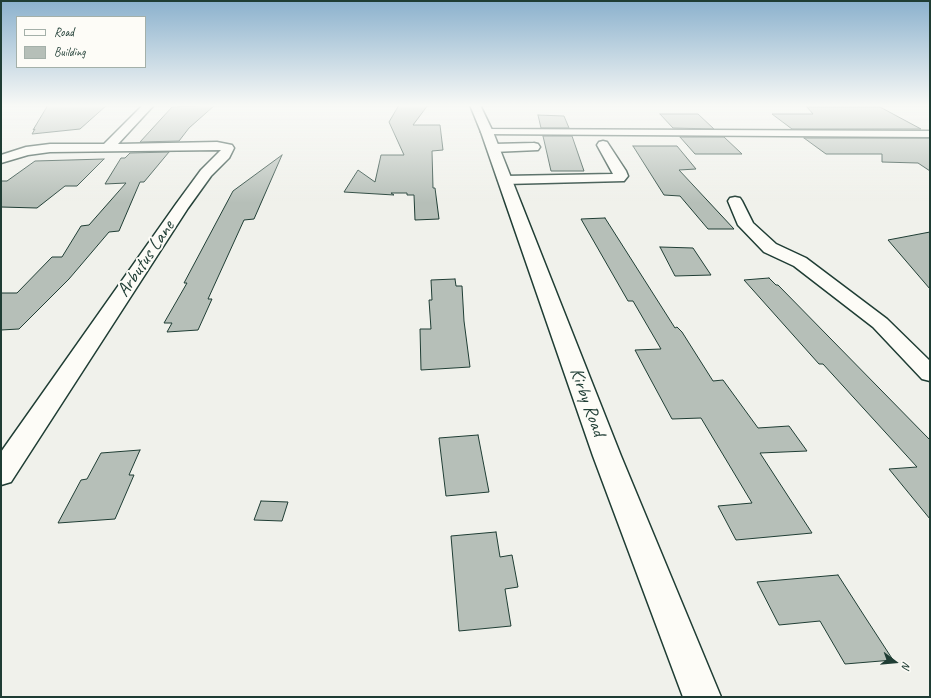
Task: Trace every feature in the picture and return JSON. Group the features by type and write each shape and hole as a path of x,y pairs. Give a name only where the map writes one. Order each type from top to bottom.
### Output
{"street":[{"path":"1,159 34,149 108,147 117,138"},
{"path":"490,140 698,138"},
{"path":"588,145 605,139"},
{"path":"505,180 619,178 621,176 605,139"},
{"path":"490,140 542,146"},
{"name":"Kirby Road","path":"490,140 607,456 702,697"},
{"name":"Arbutus Lane","path":"1,474 181,207 206,173 225,155 228,148 217,146 108,147"},
{"path":"735,201 746,226 770,248 800,262 880,323 929,372"}],"building":[{"path":"144,138 182,138 179,141 140,142"},
{"path":"396,138 442,138 443,150 432,151 433,188 435,188 439,219 415,220 414,195 407,195 407,193 391,193 394,195 344,192 358,170 375,182 381,155 404,155"},
{"path":"543,138 573,138 584,171 551,171"},
{"path":"681,138 725,138 742,154 695,154"},
{"path":"804,138 930,138 930,171 918,163 882,162 882,154 826,154"},
{"path":"633,146 677,146 696,169 679,170 734,229 708,229 680,196 664,195"},
{"path":"169,152 144,182 140,182 119,231 109,232 69,279 19,329 1,330 1,293 17,293 52,257 62,257 81,226 89,225 126,183 105,184 121,158 125,158 130,153"},
{"path":"282,155 254,219 244,220 208,299 212,299 198,330 167,332 172,323 164,323 187,283 184,283 233,191"},
{"path":"104,159 77,186 65,186 37,208 1,207 1,181 7,181 35,161"},
{"path":"605,218 675,328 677,327 682,332 713,381 723,380 758,428 789,426 807,451 760,453 812,533 736,540 718,506 752,503 701,418 672,419 635,350 661,349 633,301 628,301 581,219"},
{"path":"930,232 930,289 888,240"},
{"path":"660,247 693,248 711,275 675,276"},
{"path":"769,278 776,285 778,285 930,440 930,519 889,469 917,467 823,364 819,364 744,280"},
{"path":"455,279 456,286 462,286 464,321 470,367 421,370 420,329 431,329 429,300 432,300 431,280"},
{"path":"478,435 489,492 446,496 439,438"},
{"path":"140,450 129,475 134,475 115,519 58,523 81,480 87,479 101,453"},
{"path":"261,501 288,502 282,521 254,520"},
{"path":"496,532 500,557 512,555 518,587 505,589 511,626 459,631 451,536"},
{"path":"838,575 893,660 845,664 820,621 779,625 757,582"}]}
